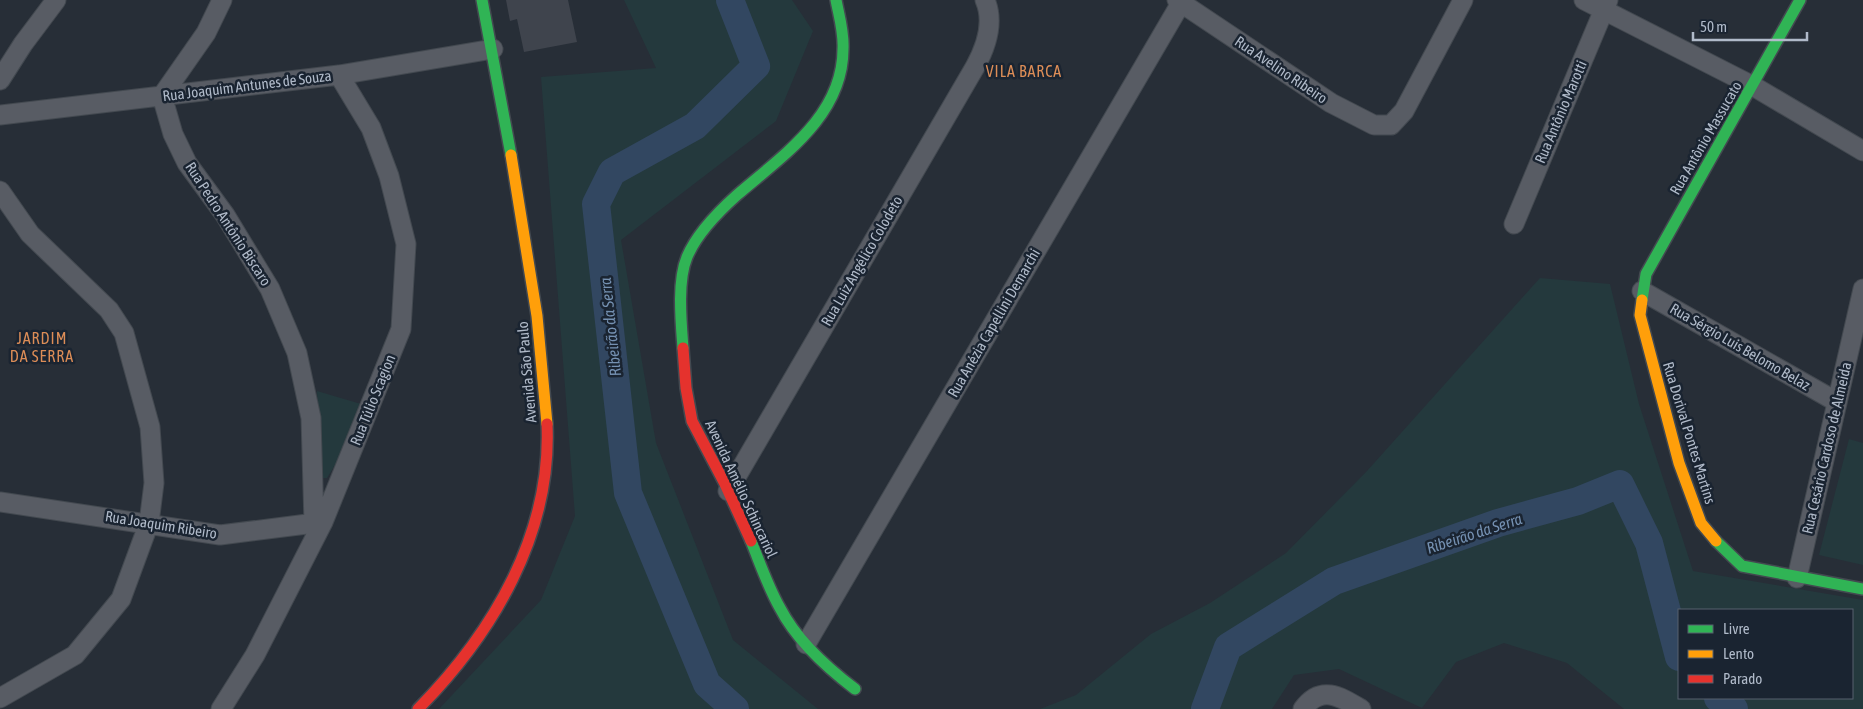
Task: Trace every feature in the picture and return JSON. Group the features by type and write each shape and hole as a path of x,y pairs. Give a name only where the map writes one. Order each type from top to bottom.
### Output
{"street":[{"path":"0,80 23,44 56,0"},
{"path":"162,96 206,33 222,0"},
{"name":"Avenida São Paulo","path":"418,709 451,676 469,653 514,580 535,527 546,462 542,347 494,49 482,0"},
{"name":"Avenida Amélio Schincariol","path":"836,0 844,55 833,100 806,137 747,186 709,225 686,258 681,302 684,368 692,420 728,491 781,611 806,644 834,675 855,689"},
{"name":"Rua Luiz Angélico Colodeto","path":"728,491 976,67 987,44 989,28 985,0"},
{"name":"Rua Avelino Ribeiro","path":"1180,2 1339,108 1374,125 1391,124 1404,111 1463,0"},
{"path":"1584,0 1606,5 1753,86 1863,151"},
{"name":"Rua Antônio Massucato","path":"1642,291 1646,274 1800,0"},
{"name":"Rua Anézia Capellini Demarchi","path":"806,644 1180,2"},
{"name":"Rua Antônio Marotti","path":"1514,224 1606,5"},
{"name":"Rua Joaquim Antunes de Souza","path":"0,115 339,75 494,49"},
{"name":"Rua Túlio Scagion","path":"221,709 255,655 318,522 401,329 405,289 406,244 389,176 371,128 339,75"},
{"name":"Rua Pedro Antônio Biscaro","path":"162,96 173,134 187,163 225,215 270,289 297,353 311,418 318,522"},
{"path":"0,191 30,234 109,310 124,332 150,427 154,483 149,522 122,599 75,655 0,698"},
{"name":"Rua Cesário Cardoso de Almeida","path":"1797,578 1863,289"},
{"name":"Rua Sérgio Luis Belomo Belaz","path":"1642,291 1838,402"},
{"name":"Rua Dorival Pontes Martins","path":"1642,291 1640,315 1642,324 1679,464 1701,523 1719,545 1742,566 1797,578 1863,589"},
{"name":"Rua Joaquim Ribeiro","path":"0,502 149,522 220,535 318,522"},
{"path":"1303,709 1308,702 1320,696 1330,694 1338,695 1362,709"}],"green space":[{"path":"624,0 792,0 813,31 776,121 621,240 656,443 733,640 818,709 439,709 541,600 575,516 541,77 656,68"},
{"path":"1540,278 1610,284 1639,404 1693,571 1863,600 1863,709 1624,709 1567,663 1504,643 1456,662 1422,708 1339,669 1294,675 1272,709 1040,709 1076,695 1151,634 1210,603 1286,553 1367,471"},
{"path":"317,391 361,404 343,452 327,478 323,478 321,474"},
{"path":"1849,439 1863,443 1863,565 1819,555"}],"building":[{"path":"506,0 568,0 577,42 524,52 517,19 510,21"}],"waterway":[{"name":"Ribeirão da Serra","path":"730,0 756,66 695,126 612,172 596,204 628,493 707,684 735,709"},
{"name":"Ribeirão da Serra","path":"1205,709 1228,647 1334,581 1498,523 1578,501 1620,484 1649,543 1678,653"},
{"name":"Ribeirão da Serra","path":"1719,699 1734,709"}],"traffic: fast":[{"path":"482,0 511,155"},
{"path":"683,348 681,289 684,267 691,248 702,231 723,208 773,165 807,132 833,95 840,73 843,49 842,30 836,0"},
{"path":"1642,300 1646,274 1800,0"},
{"path":"751,541 764,575 787,620 813,653 855,689"},
{"path":"1716,541 1742,566 1863,589"}],"traffic: slow":[{"path":"511,155 537,316 547,424"},
{"path":"1642,300 1640,315 1679,463 1701,523 1716,541"}],"traffic: jam":[{"path":"683,348 686,388 692,421 725,484 751,541"},
{"path":"418,709 470,648 493,614 512,579 528,542 540,504 546,465 547,424"}],"district":[{"name":"VILA BARCA","path":"1024,71"},
{"name":"JARDIM DA SERRA","path":"42,347"}]}
